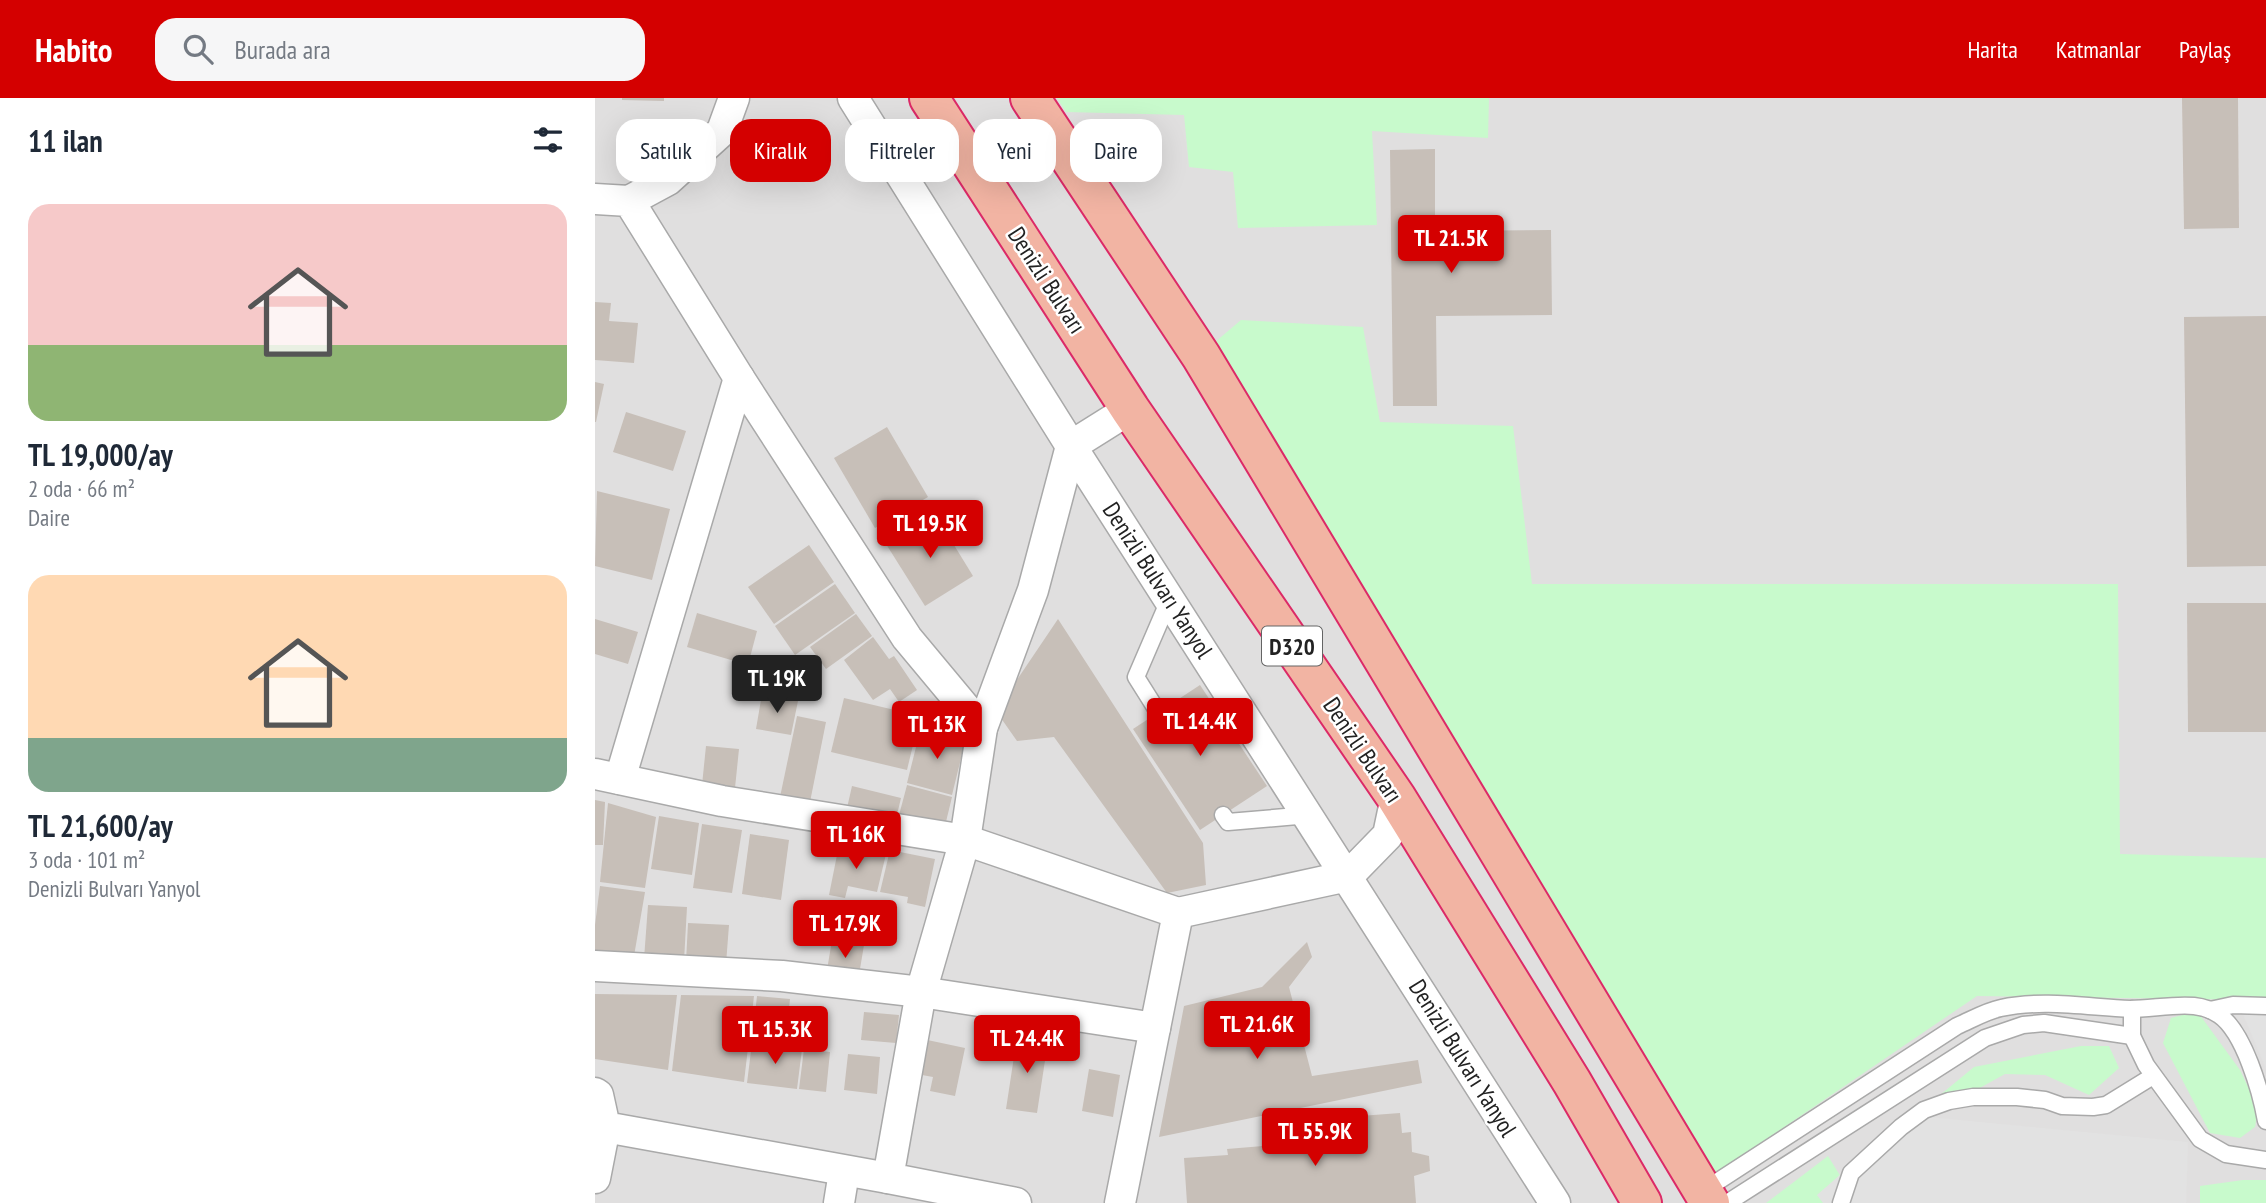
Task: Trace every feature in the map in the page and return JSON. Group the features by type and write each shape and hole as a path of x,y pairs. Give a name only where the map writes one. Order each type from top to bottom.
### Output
{"highway":[{"name":"Denizli Bulvarı","path":"929,98 1130,409 1396,797 1572,1082 1642,1203"},
{"name":"D320","path":"1030,98 1201,356 1713,1199"}],"street":[{"path":"595,199 629,201 668,180 722,131 734,98"},
{"name":"Denizli Bulvarı Yanyol","path":"853,98 1071,446 1555,1203"},
{"path":"629,201 739,378 907,638 982,728"},
{"path":"739,378 607,777 723,801 965,840 1178,913 1348,876 1388,835 1396,797"},
{"path":"888,1178 921,992 965,840 982,728 1033,590 1071,446 1130,409"},
{"path":"1120,1203 1178,913"},
{"path":"595,966 782,976 921,992 1155,1028"},
{"path":"595,1093 598,1095 605,1127 595,1178"},
{"path":"605,1127 1016,1203"},
{"path":"839,1203 844,1171"}],"lane":[{"path":"1158,712 1136,677 1170,598"},
{"path":"1223,815 1228,822 1309,815"},
{"path":"1713,1199 1957,1026 1999,1008 2044,1004 2132,1009 2193,1006 2210,1010 2222,1017 2240,1044 2262,1096 2266,1121"},
{"path":"2210,1010 2233,1005 2266,1006"},
{"path":"2132,1009 2132,1035 2153,1076 2200,1139 2226,1154 2266,1160"},
{"path":"1713,1199 1985,1038 2023,1025 2044,1023 2132,1035"},
{"path":"1841,1203 1851,1173 1901,1127 1924,1110 1949,1101 1973,1097 2017,1097 2045,1100 2062,1106 2093,1107 2106,1105 2153,1076"}],"shaded area":[{"path":"595,98 2266,98 2266,1203 595,1203"},
{"path":"2240,1007 2266,1008 2266,1069"},
{"path":"1908,1115 2188,1142 2186,1203 1823,1203 1817,1195"}],"green space":[{"path":"1057,98 1489,98 1488,138 1372,131 1377,225 1238,228 1233,172 1189,167 1184,115 1066,112"},
{"path":"1241,320 1363,327 1380,422 1513,426 1532,584 2118,584 2120,854 2266,858 2266,1000 1977,996 1715,1174 1208,348"},
{"path":"2197,1011 2240,1070 2258,1108 2255,1127 2240,1138 2210,1133 2163,1043 2171,1018"},
{"path":"2081,1046 2109,1046 2119,1068 2089,1095 2045,1075 2005,1074 1949,1105 1928,1105 1974,1067"},
{"path":"1828,1156 1857,1203 1766,1203"},
{"path":"2266,1180 2266,1203 2200,1203 2200,1186"}],"building":[{"path":"664,98 664,101 622,100"},
{"path":"2182,98 2238,98 2239,228 2184,229"},
{"path":"1435,149 1435,231 1551,230 1552,315 1436,316 1437,406 1393,406 1390,150"},
{"path":"595,302 611,303 609,321 638,323 634,363 595,360"},
{"path":"2266,316 2266,566 2187,567 2184,317"},
{"path":"595,382 604,384 596,422 595,422"},
{"path":"626,412 686,431 673,471 613,452"},
{"path":"887,427 928,497 875,528 834,458"},
{"path":"597,491 670,509 652,580 595,566"},
{"path":"935,514 973,576 925,606 886,544"},
{"path":"809,545 834,582 774,624 748,587"},
{"path":"835,584 855,613 795,655 775,626"},
{"path":"2187,603 2266,603 2266,732 2188,732"},
{"path":"697,613 757,631 748,665 687,647"},
{"path":"856,614 872,636 826,669 810,647"},
{"path":"595,619 638,632 628,664 595,654"},
{"path":"1058,619 1203,843 1206,885 1167,893 1054,737 1017,741 996,711"},
{"path":"873,637 889,659 894,656 917,690 899,702 890,689 873,700 844,660"},
{"path":"1200,685 1267,786 1200,830 1133,729"},
{"path":"762,694 798,701 791,735 756,729"},
{"path":"844,698 920,716 907,770 831,752"},
{"path":"797,716 826,722 810,802 780,797"},
{"path":"921,727 966,738 952,795 907,783"},
{"path":"706,746 739,749 735,788 702,785"},
{"path":"907,785 952,797 944,830 898,819"},
{"path":"852,786 901,798 896,819 847,808"},
{"path":"595,800 605,802 603,845 595,845"},
{"path":"608,803 656,817 645,888 600,882"},
{"path":"659,816 699,823 692,875 651,869"},
{"path":"702,824 742,830 732,893 693,888"},
{"path":"750,834 789,840 781,900 742,894"},
{"path":"839,845 886,854 877,892 848,886 845,898 829,895"},
{"path":"890,850 935,859 925,907 907,903 908,897 880,892"},
{"path":"600,886 645,892 634,956 595,957 595,925"},
{"path":"648,905 687,907 684,961 644,959"},
{"path":"688,923 729,925 726,964 686,962"},
{"path":"832,940 864,945 858,981 826,976"},
{"path":"1307,942 1312,957 1289,987 1312,1076 1418,1060 1422,1083 1159,1137 1184,1006 1262,987"},
{"path":"595,994 677,995 668,1070 595,1059"},
{"path":"681,995 754,996 744,1082 672,1071"},
{"path":"757,996 790,999 788,1018 796,1019 793,1045 752,1041"},
{"path":"864,1012 899,1015 896,1043 861,1040"},
{"path":"1017,1037 1048,1041 1037,1113 1006,1109"},
{"path":"918,1038 965,1048 955,1096 930,1091 933,1077 911,1073"},
{"path":"752,1043 802,1049 797,1089 747,1083"},
{"path":"804,1049 830,1052 826,1092 799,1089"},
{"path":"848,1054 880,1057 877,1094 844,1090"},
{"path":"1089,1069 1120,1075 1113,1117 1082,1111"},
{"path":"1400,1113 1402,1133 1411,1132 1412,1152 1429,1156 1430,1171 1414,1176 1416,1203 1187,1203 1184,1158 1228,1155 1227,1149 1274,1145 1273,1138 1317,1135 1316,1127 1347,1124 1347,1117"}]}
